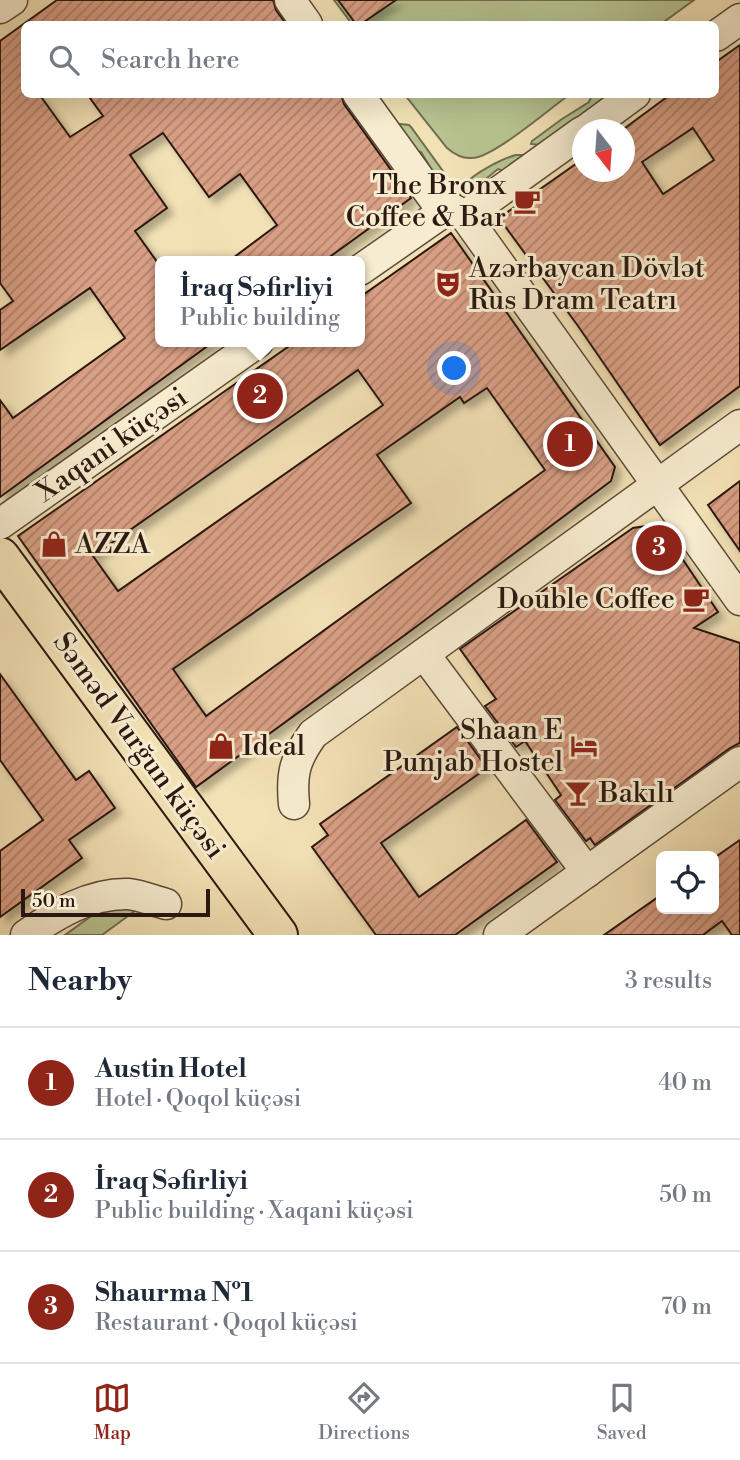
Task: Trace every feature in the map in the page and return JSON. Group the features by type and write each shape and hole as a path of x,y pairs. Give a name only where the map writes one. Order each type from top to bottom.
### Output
{"main road":[{"name":"Səməd Vurğun küçəsi","path":"0,557 278,935"}],"street":[{"path":"0,8 12,0"},
{"path":"290,0 305,21"},
{"path":"719,34 740,19"},
{"path":"361,98 434,199 457,212 658,484 740,600"},
{"path":"601,119 629,98"},
{"path":"365,267 572,139"},
{"name":"Xaqani küçəsi","path":"0,524 251,347"},
{"path":"294,804 292,785 295,765 313,734 740,425"},
{"path":"424,654 587,872"},
{"path":"499,935 740,762"},
{"path":"26,935 63,911 100,896 130,894 166,904"}],"green space":[{"path":"334,0 694,0 665,21 350,21"},
{"path":"407,98 565,98 507,142 481,156 458,156 447,148"},
{"path":"591,98 605,98 600,108 582,119 572,119 572,126 541,145 531,144 589,102"},
{"path":"391,123 411,127 445,174 445,191 426,172 430,167 421,152 414,154"},
{"path":"516,155 529,155 504,171 498,169 487,178 490,185 459,201 469,180"},
{"path":"143,905 102,935 65,935 105,906"}],"building":[{"path":"57,0 273,0 284,21 28,21"},
{"path":"338,0 396,0 365,21 354,21"},
{"path":"21,26 21,98 42,98 70,137 103,116 90,98 342,98 411,198 331,256 236,256 277,225 240,174 209,197 163,133 130,155 167,208 135,231 155,259 155,347 206,347 0,497 0,400 13,418 125,338 90,288 0,350 0,310 13,301 0,283 0,41"},
{"path":"740,45 740,386 660,445 499,218 572,167 572,182 635,182 635,121 666,98 719,98 719,60","holes":["693,128 714,160 663,194 642,162"]},
{"path":"451,233 615,467 611,481 196,787 18,536 288,347 365,347 365,293","holes":["358,370 383,405 118,591 93,556","487,388 545,470 206,716 173,669 411,503 377,455 460,397 464,403"]},
{"path":"740,481 740,551 708,505"},
{"path":"655,526 665,533 718,612 694,628 740,643 740,743 595,845 590,838 586,841 555,800 561,795 525,741 516,747 485,706 496,699 460,649 633,528"},
{"path":"0,674 76,780 89,771 115,808 69,840 82,858 0,917 0,851 43,820 0,760"},
{"path":"457,727 487,768 381,843 419,897 526,820 557,862 455,935 376,935 312,847 328,835 320,824"},
{"path":"740,840 740,935 732,935 722,921 703,935 604,935 656,899 656,914 719,914 719,855"}],"place":[{"name":"The Bronx Coffee & Bar","path":"527,201"},
{"name":"Azərbaycan Dövlət Rus Dram Teatrı","path":"448,284"},
{"name":"İraq Səfirliyi","path":"260,396"},
{"name":"Austin Hotel","path":"570,444"},
{"name":"AZZA","path":"54,544"},
{"name":"Shaurma №1","path":"659,548"},
{"name":"Double Coffee","path":"696,599"},
{"name":"Ideal","path":"221,746"},
{"name":"Shaan E Punjab Hostel","path":"584,746"},
{"name":"Bakılı","path":"578,793"}]}
